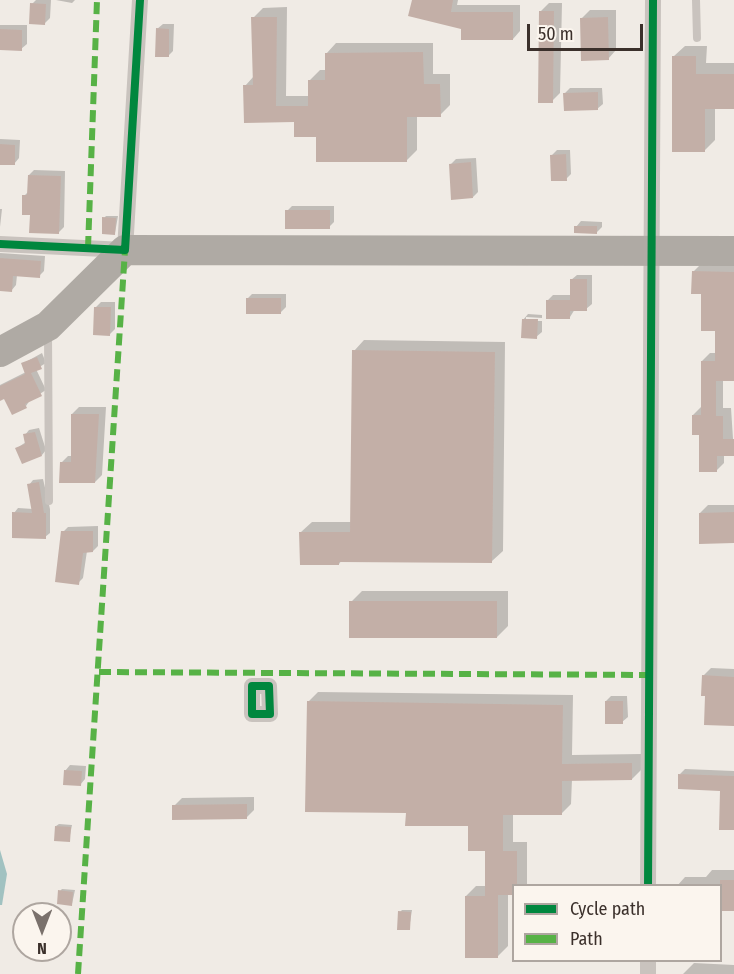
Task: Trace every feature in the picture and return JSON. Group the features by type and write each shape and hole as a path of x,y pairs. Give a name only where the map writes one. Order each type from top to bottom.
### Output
{"highway":[{"path":"0,352 48,326 125,250 734,251"}],"street":[{"path":"0,244 125,250 140,0"},
{"path":"648,884 653,0"}],"lane":[{"path":"696,0 697,38"},
{"path":"48,326 49,501"}],"water":[{"path":"0,850 7,874 2,905 0,905"}],"building":[{"path":"412,0 453,0 451,12 513,12 513,40 461,40 461,29 408,16"},
{"path":"30,3 46,4 45,25 29,24"},
{"path":"539,11 554,11 553,103 538,103"},
{"path":"251,17 277,17 276,106 308,106 308,80 325,80 325,53 423,52 424,84 440,84 441,117 407,117 407,162 316,162 316,137 294,137 294,122 244,123 243,85 253,85"},
{"path":"608,17 609,60 581,61 580,18"},
{"path":"156,28 169,29 169,57 155,57"},
{"path":"0,29 22,30 22,51 0,50"},
{"path":"672,56 696,56 696,74 734,74 734,109 705,109 705,152 672,152"},
{"path":"598,92 598,110 564,111 563,93"},
{"path":"0,144 15,145 15,165 0,165"},
{"path":"566,154 567,181 551,181 550,155"},
{"path":"471,162 473,198 451,200 449,164"},
{"path":"28,175 61,176 59,234 29,233 30,215 22,215 22,195 27,195"},
{"path":"285,210 330,210 330,229 285,229"},
{"path":"102,217 116,218 115,235 102,234"},
{"path":"574,226 597,226 597,234 574,233"},
{"path":"0,258 41,261 40,278 13,276 12,292 0,291"},
{"path":"692,271 734,272 734,381 716,381 716,416 723,416 723,439 734,439 734,456 717,456 717,472 699,472 699,435 692,435 692,415 701,415 701,361 715,361 715,331 701,331 701,294 691,294"},
{"path":"570,279 587,279 587,311 570,311 570,319 546,319 546,300 570,300"},
{"path":"246,298 281,298 281,314 246,314"},
{"path":"94,307 111,307 110,336 93,335"},
{"path":"522,319 538,319 537,339 521,338"},
{"path":"352,350 495,352 492,563 339,562 339,565 300,565 299,532 350,532"},
{"path":"37,357 42,369 31,373 42,396 25,404 27,408 12,415 4,399 0,401 0,386 25,374 21,363"},
{"path":"71,414 99,414 95,483 59,483 60,462 71,462"},
{"path":"35,432 42,456 22,464 15,448 25,444 23,434"},
{"path":"39,482 44,513 46,513 46,539 12,538 12,512 32,513 27,484"},
{"path":"734,512 734,543 699,544 699,513"},
{"path":"61,531 93,531 93,552 83,553 79,585 55,582"},
{"path":"349,601 497,601 497,638 349,638"},
{"path":"702,675 734,677 734,726 704,725 705,696 701,696"},
{"path":"307,701 563,705 562,764 632,763 632,780 562,781 562,815 503,815 503,851 517,851 517,884 512,884 512,895 498,895 498,958 465,958 465,896 485,896 485,851 468,851 468,826 405,826 406,813 305,812"},
{"path":"605,701 623,701 623,724 605,724"},
{"path":"64,770 82,771 81,786 63,785"},
{"path":"678,774 734,776 734,830 719,830 720,791 678,789"},
{"path":"247,804 247,819 172,820 172,805"},
{"path":"55,826 71,827 70,842 54,841"},
{"path":"720,880 734,880 734,911 722,911 722,884"},
{"path":"58,890 73,892 72,906 72,902 57,902"},
{"path":"398,911 411,912 410,930 397,930"}],"marked path":[{"path":"88,248 97,0"},
{"path":"78,974 125,250"},
{"path":"99,672 649,675"}],"cycle path":[{"path":"0,244 125,250 140,0"},
{"path":"648,884 653,0"},
{"path":"252,686 269,686 270,714 252,714 252,686"}]}
